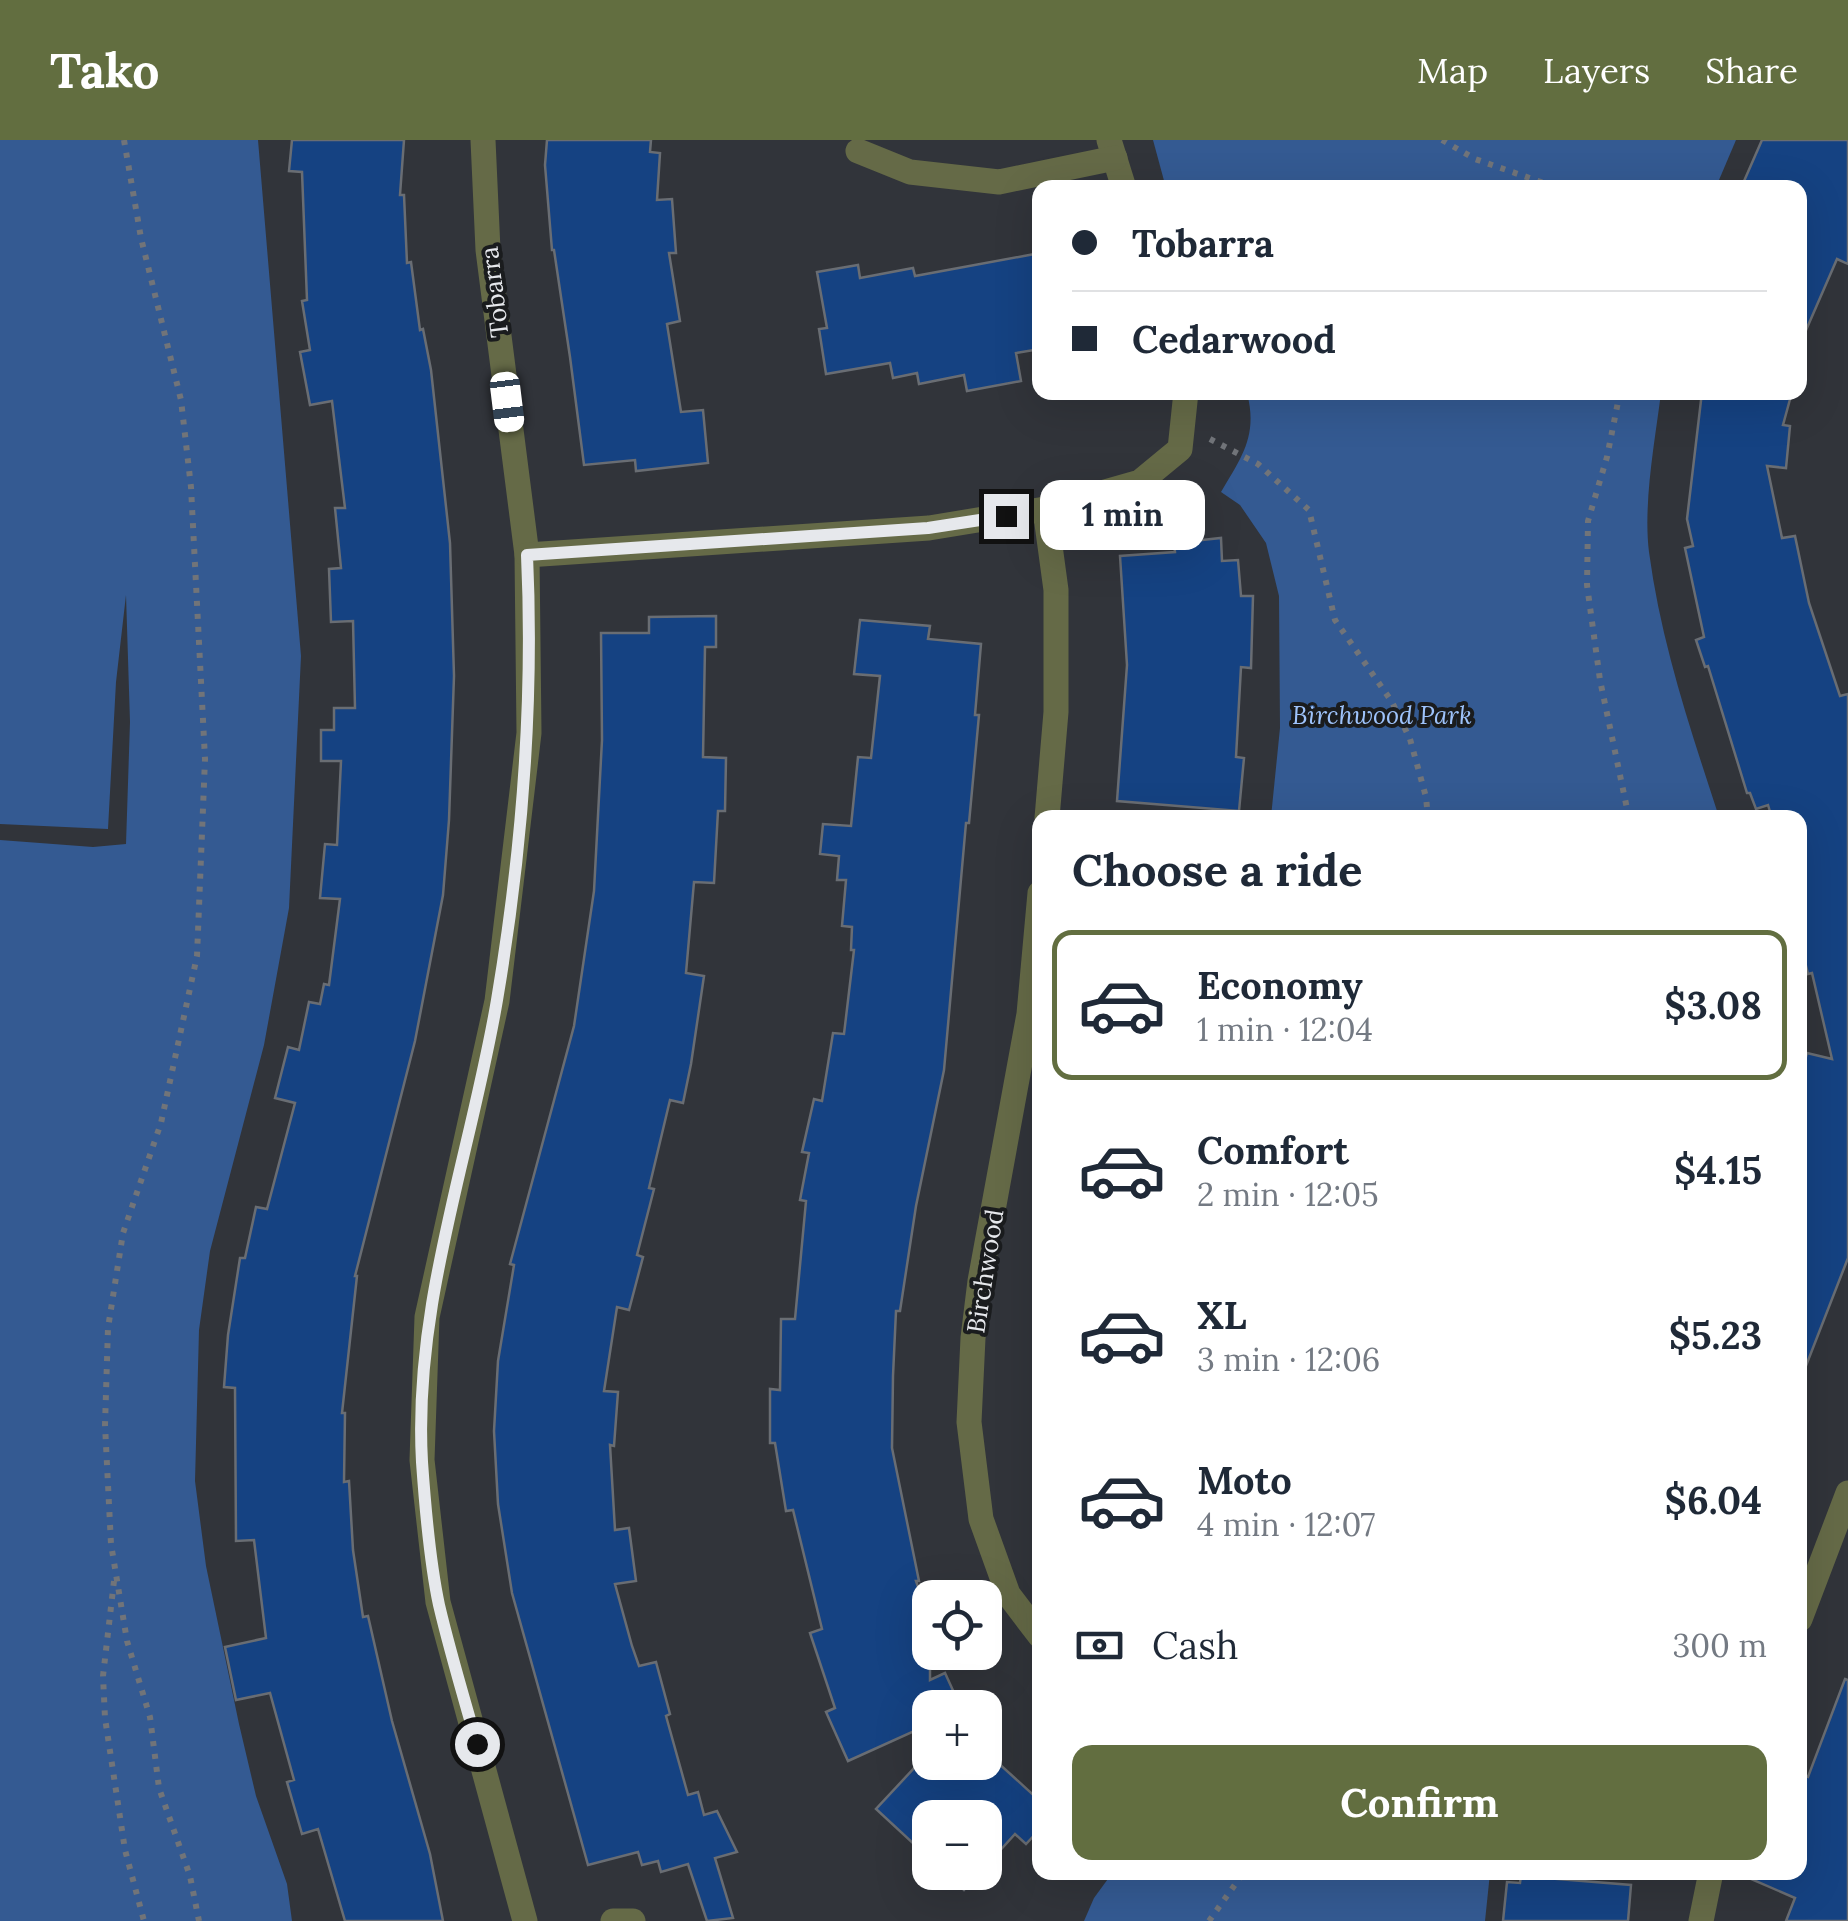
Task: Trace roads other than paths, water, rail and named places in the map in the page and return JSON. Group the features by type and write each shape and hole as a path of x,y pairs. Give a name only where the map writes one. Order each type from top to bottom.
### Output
{"street":[{"name":"Tobarra","path":"482,140 488,250 527,555 529,733 497,1001 428,1317 422,1460 438,1602 525,1921"},
{"path":"858,152 910,172 999,182 1112,149 1122,180"},
{"path":"527,555 928,528 1045,509 1140,482 1181,437 1185,400"},
{"path":"1045,509 1056,590 1056,712 1047,810"},
{"name":"Birchwood","path":"1032,990 980,1281 970,1422 981,1520 1008,1594 1032,1626"},
{"path":"1807,1601 1848,1493"},
{"path":"1701,1921 1709,1880"},
{"path":"613,1921 633,1921"}],"park label":[{"name":"Birchwood Park","path":"1382,715"}]}
